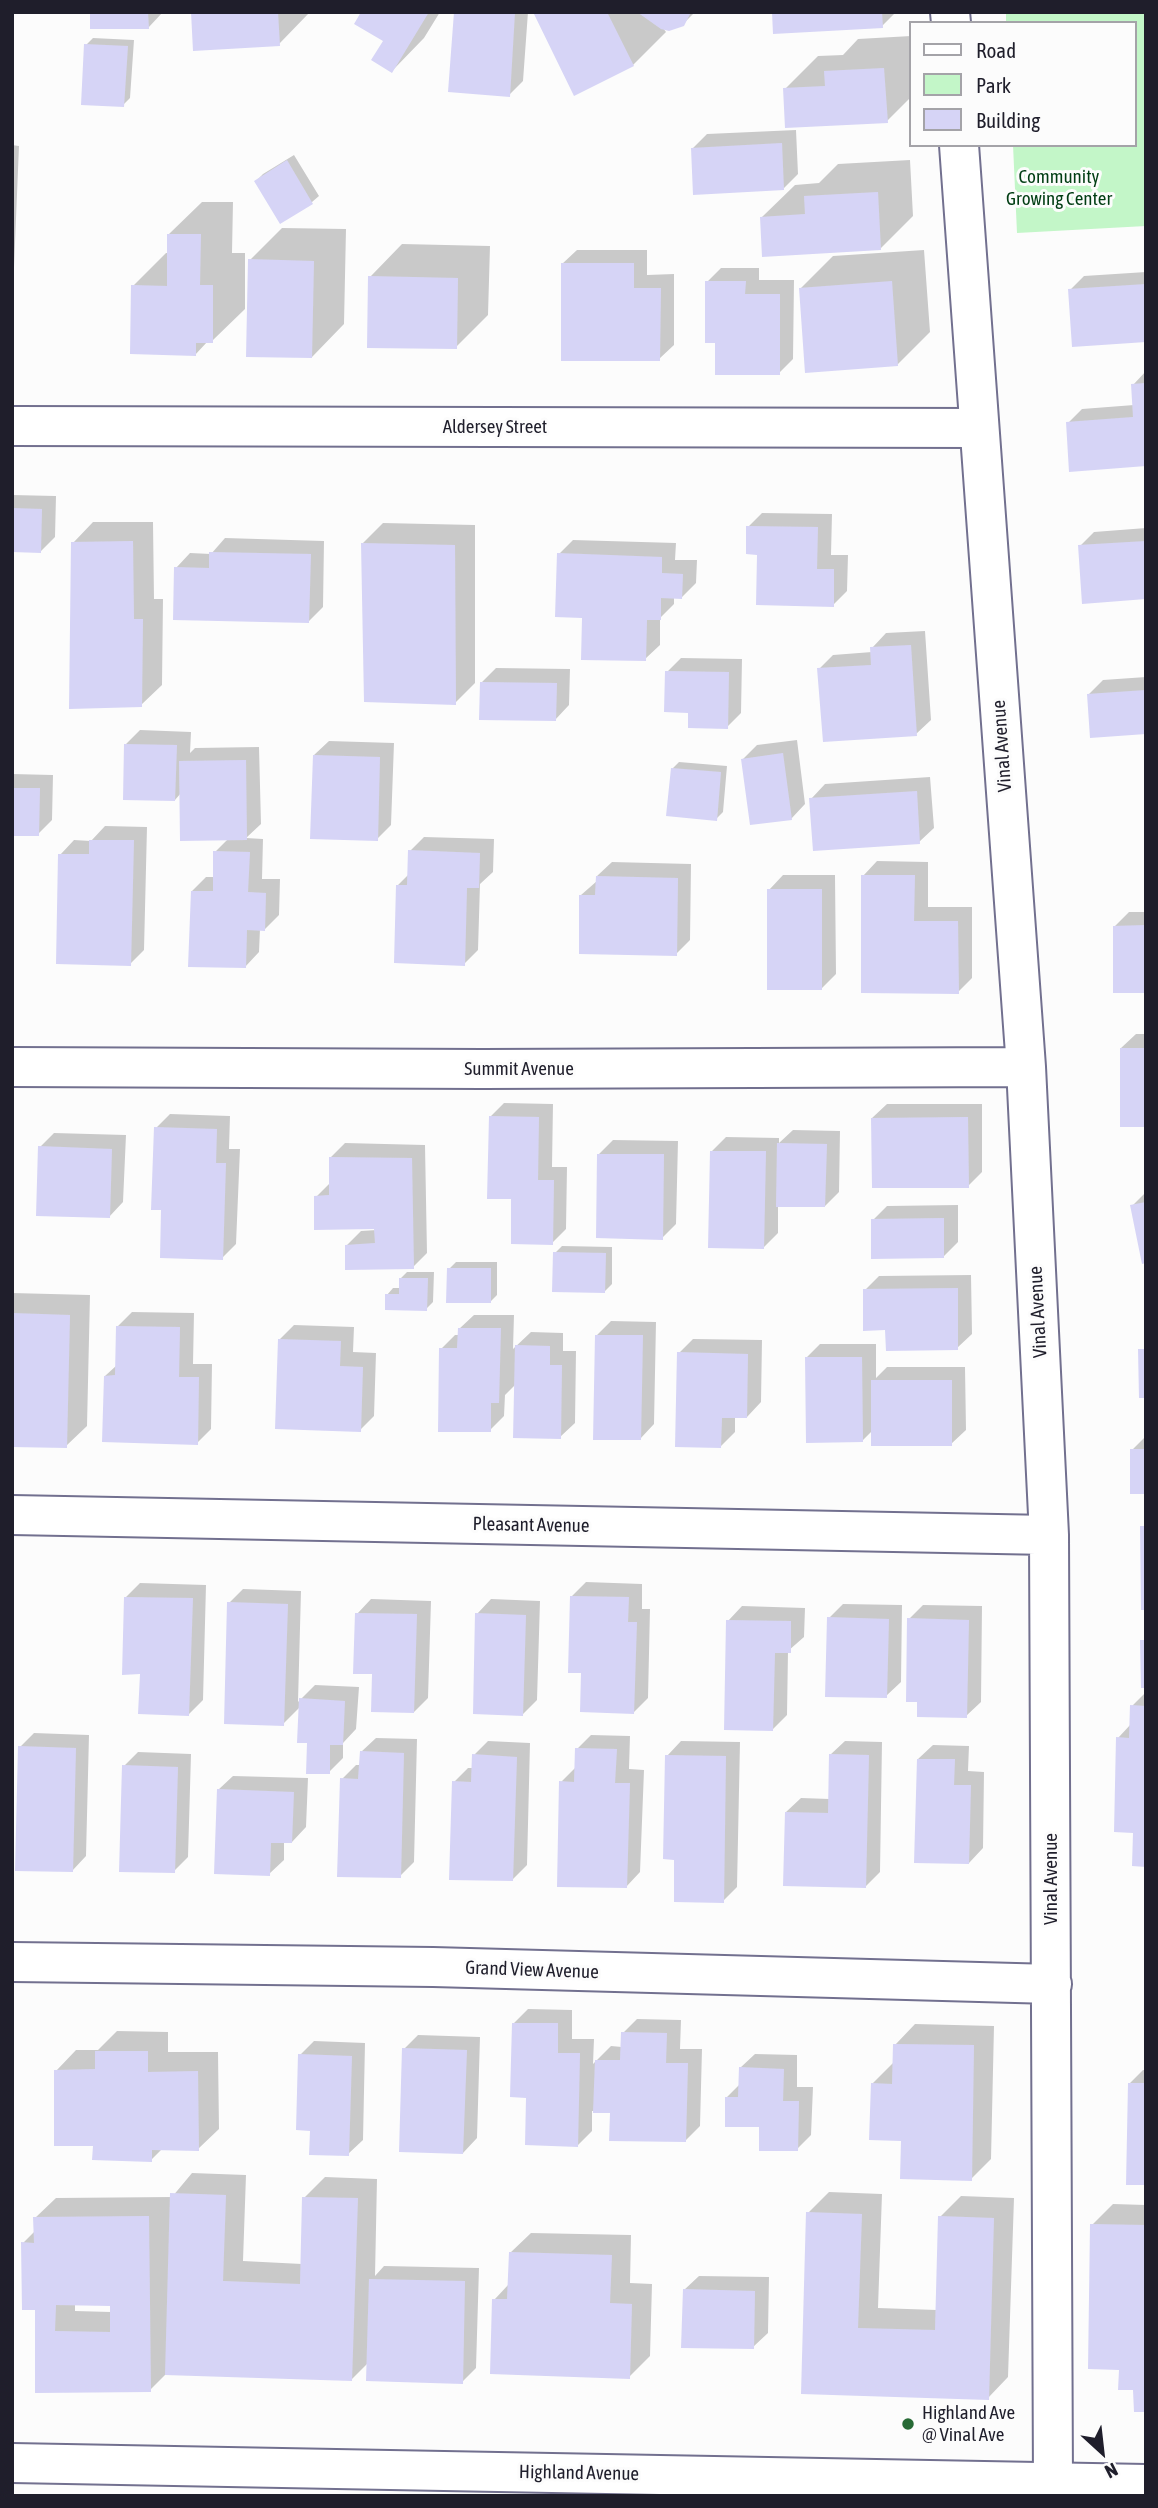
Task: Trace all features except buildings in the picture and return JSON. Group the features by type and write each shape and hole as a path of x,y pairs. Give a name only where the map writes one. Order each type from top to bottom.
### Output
{"street":[{"name":"Vinal Avenue","path":"959,147 1026,1067 1049,1535 1053,2482"},
{"name":"Aldersey Street","path":"12,426 978,428"},
{"name":"Summit Avenue","path":"12,1066 468,1069 1026,1067"},
{"name":"Pleasant Avenue","path":"12,1515 1049,1535"},
{"name":"Grand View Avenue","path":"12,1962 433,1967 1052,1984"},
{"name":"Highland Avenue","path":"12,2463 1146,2484"}],"green space":[{"name":"Community Growing Center","path":"1006,12 1146,12 1146,226 1017,233 1013,147 1137,147 1137,21 1006,21"}],"place":[{"name":"Highland Ave @ Vinal Ave","path":"908,2424"}]}
